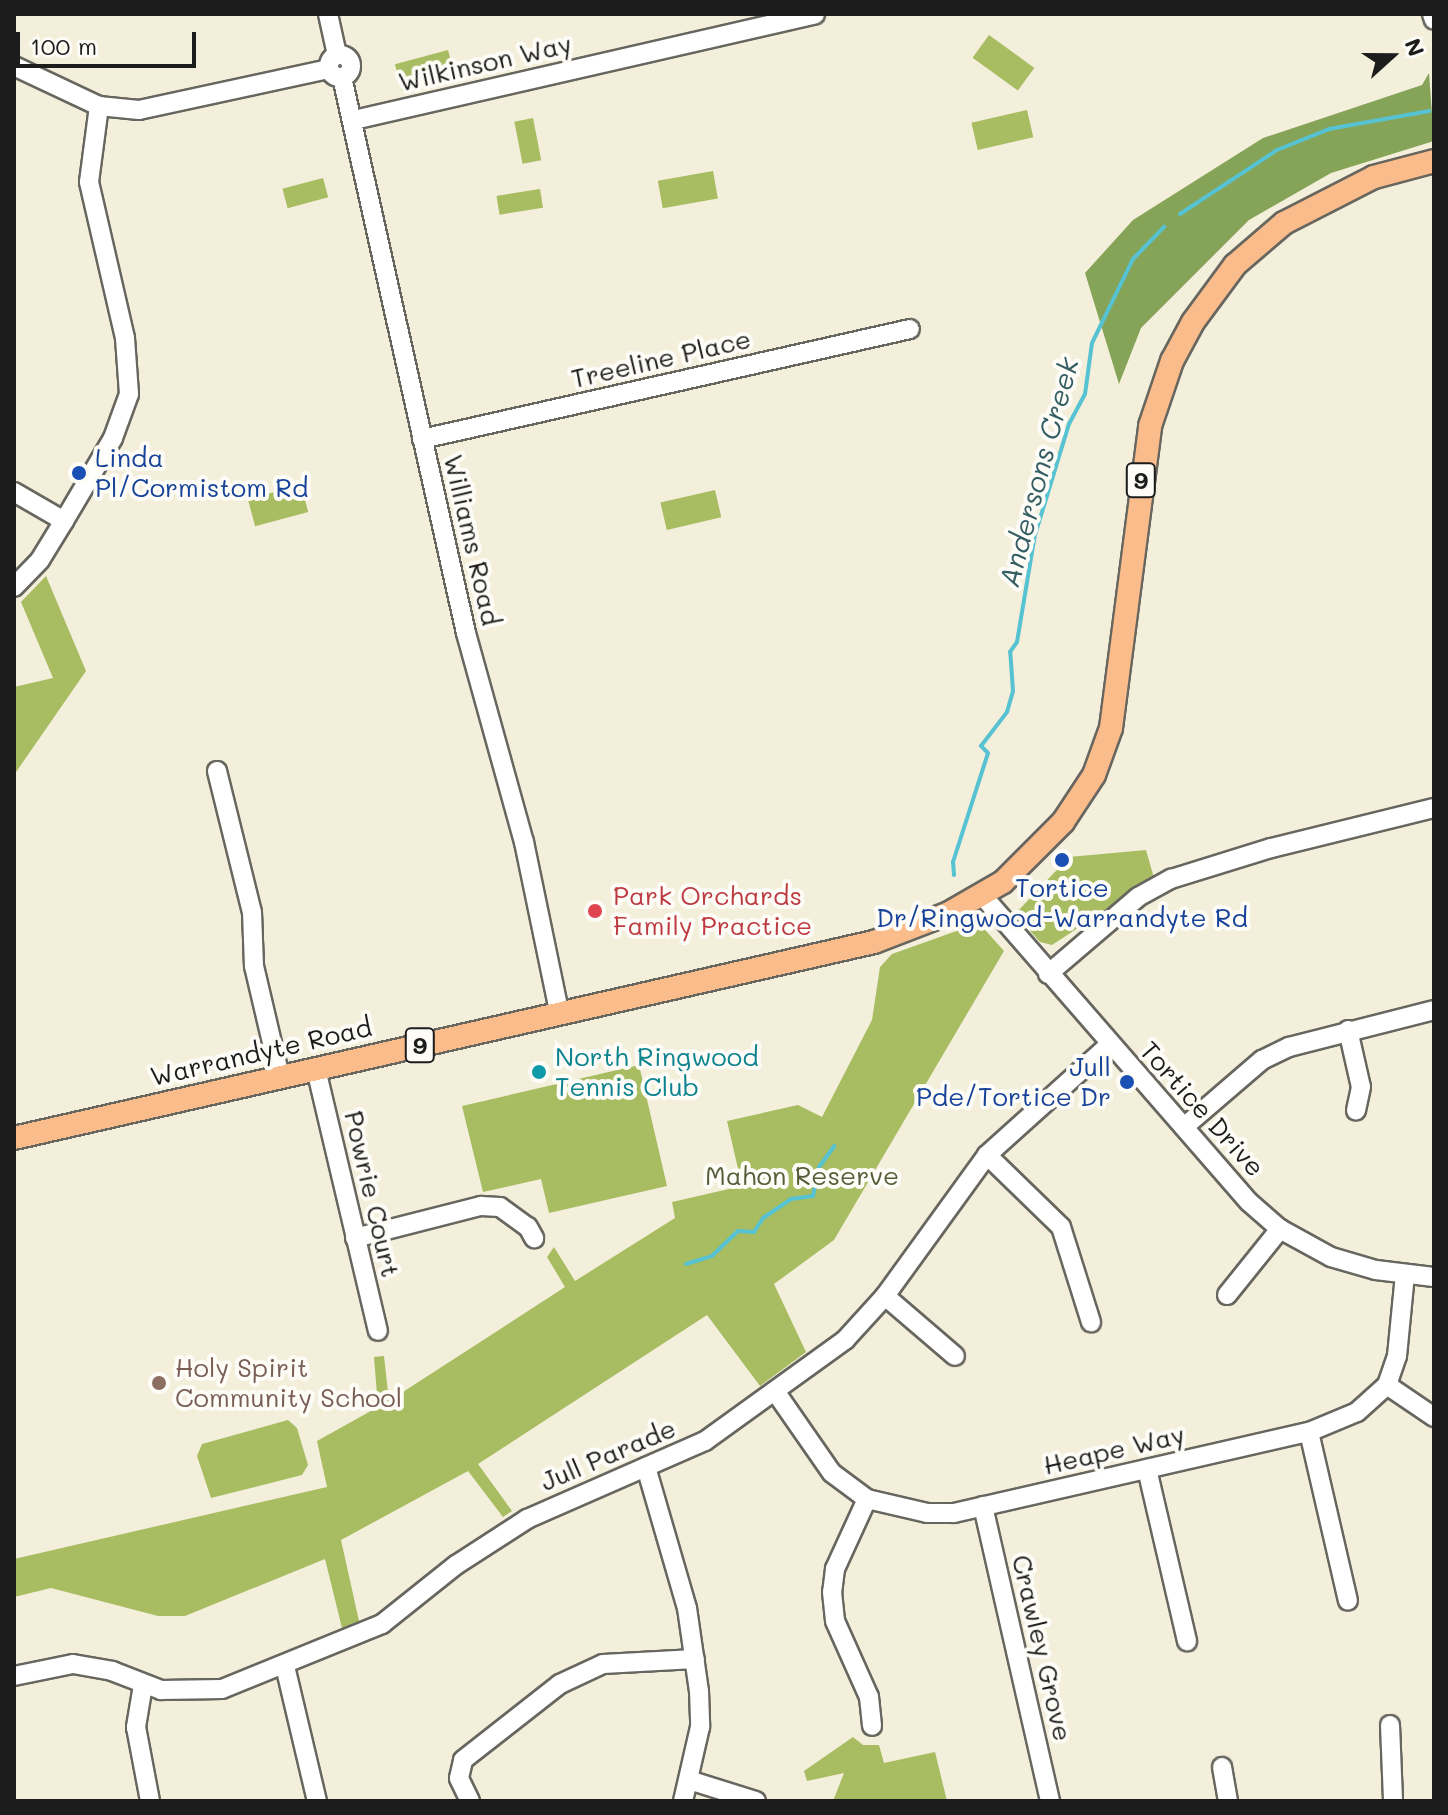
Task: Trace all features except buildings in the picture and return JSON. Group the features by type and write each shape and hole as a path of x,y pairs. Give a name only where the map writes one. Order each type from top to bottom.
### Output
{"main road":[{"name":"9","path":"982,895 1018,869 1063,822 1094,775 1111,728 1150,426 1172,361 1193,322 1235,265 1284,223 1374,177 1434,161"},
{"name":"Warrandyte Road","path":"14,1138 559,1011 874,942 982,895"}],"street":[{"name":"Williams Road","path":"328,14 336,67 354,120 466,633 524,842 559,1011"},
{"name":"Wilkinson Way","path":"354,120 815,14"},
{"path":"1432,14 1434,20"},
{"path":"14,66 99,106 158,109 336,67"},
{"path":"14,587 40,560 64,521 113,438 129,394 125,338 89,182 99,106"},
{"name":"Treeline Place","path":"422,439 910,329"},
{"path":"14,492 64,521"},
{"path":"217,771 252,912 254,966 280,1077"},
{"path":"1048,974 1138,897 1171,879 1271,848 1434,808"},
{"name":"Tortice Drive","path":"982,895 1109,1045 1280,1229 1331,1257 1405,1275 1434,1277"},
{"path":"1184,1127 1262,1060 1312,1038 1434,1010"},
{"path":"1348,1030 1361,1087 1356,1110"},
{"name":"Jull Parade","path":"14,1676 73,1664 112,1671 143,1685 212,1690 285,1666 382,1624 456,1565 527,1519 705,1441 777,1394 845,1340 885,1296 987,1155 1109,1045"},
{"name":"Powrie Court","path":"316,1069 378,1331"},
{"path":"987,1155 1061,1227 1091,1322"},
{"path":"355,1238 481,1206 500,1207 528,1227 534,1238"},
{"path":"1227,1295 1280,1229"},
{"path":"1405,1275 1397,1356 1387,1385 1434,1417"},
{"path":"885,1296 955,1356"},
{"name":"Heape Way","path":"777,1394 832,1473 867,1499 927,1513 983,1506 1309,1432 1357,1412 1387,1385"},
{"path":"1309,1432 1348,1601"},
{"path":"646,1467 671,1541 695,1659 700,1727 692,1781 683,1801"},
{"path":"1147,1469 1187,1641"},
{"path":"867,1499 835,1569 832,1592 835,1621 869,1697 872,1726"},
{"name":"Crawley Grove","path":"983,1506 1050,1801"},
{"path":"470,1801 459,1778 463,1760 560,1684 603,1664 695,1659"},
{"path":"285,1666 317,1801"},
{"path":"143,1685 136,1727 150,1801"},
{"path":"1390,1725 1393,1801"},
{"path":"1222,1767 1228,1801"},
{"path":"692,1781 756,1801"}],"green space":[{"path":"989,35 1034,68 1018,91 973,58"},
{"path":"448,50 455,77 402,91 395,64"},
{"path":"1429,73 1434,141 1331,173 1249,220 1141,328 1119,384 1085,273 1133,220 1263,138 1422,85"},
{"path":"1027,110 1033,137 978,150 971,123"},
{"path":"533,118 541,160 523,164 514,122"},
{"path":"713,171 718,199 663,208 658,181"},
{"path":"323,178 328,197 288,208 282,189"},
{"path":"540,189 543,208 500,215 497,196"},
{"path":"301,485 308,512 255,526 248,499"},
{"path":"715,490 721,517 667,530 660,503"},
{"path":"46,576 86,671 14,775 14,687 53,678 21,602"},
{"path":"1146,850 1154,878 1052,945 1040,942 1015,914 1069,857"},
{"name":"Mahon Reserve","path":"979,923 1004,951 834,1240 774,1284 806,1352 760,1386 707,1315 478,1464 512,1511 503,1517 468,1471 341,1540 359,1621 342,1628 325,1559 185,1616 158,1616 51,1588 14,1597 14,1559 327,1487 317,1441 378,1407 374,1357 384,1356 389,1401 565,1287 547,1257 554,1247 575,1281 675,1218 672,1202 742,1186 727,1121 798,1105 822,1117 872,1020 880,967 892,954"},
{"path":"639,1065 667,1186 549,1213 541,1179 483,1192 462,1106"},
{"path":"288,1420 297,1428 308,1465 302,1475 211,1498 197,1456 202,1444"},
{"path":"853,1737 863,1745 879,1745 884,1763 935,1752 947,1801 833,1801 844,1773 807,1781 804,1771"}],"waterway":[{"name":"Andersons Creek","path":"1180,214 1277,150 1329,129 1429,111"},
{"name":"Andersons Creek","path":"954,875 953,862 988,753 981,746 1007,712 1013,691 1010,652 1017,642 1035,535 1069,424 1085,394 1092,343 1133,259 1164,227"},
{"name":"Andersons Creek","path":"686,1264 712,1256 738,1231 754,1232 763,1218 791,1199 813,1196 819,1167 834,1146"}],"place":[{"name":"Linda Pl/Cormistom Rd","path":"79,473"},
{"name":"Tortice Dr/Ringwood-Warrandyte Rd","path":"1062,860"},
{"name":"Park Orchards Family Practice","path":"595,911"},
{"name":"North Ringwood Tennis Club","path":"539,1072"},
{"name":"Jull Pde/Tortice Dr","path":"1127,1082"},
{"name":"Holy Spirit Community School","path":"159,1383"}]}
